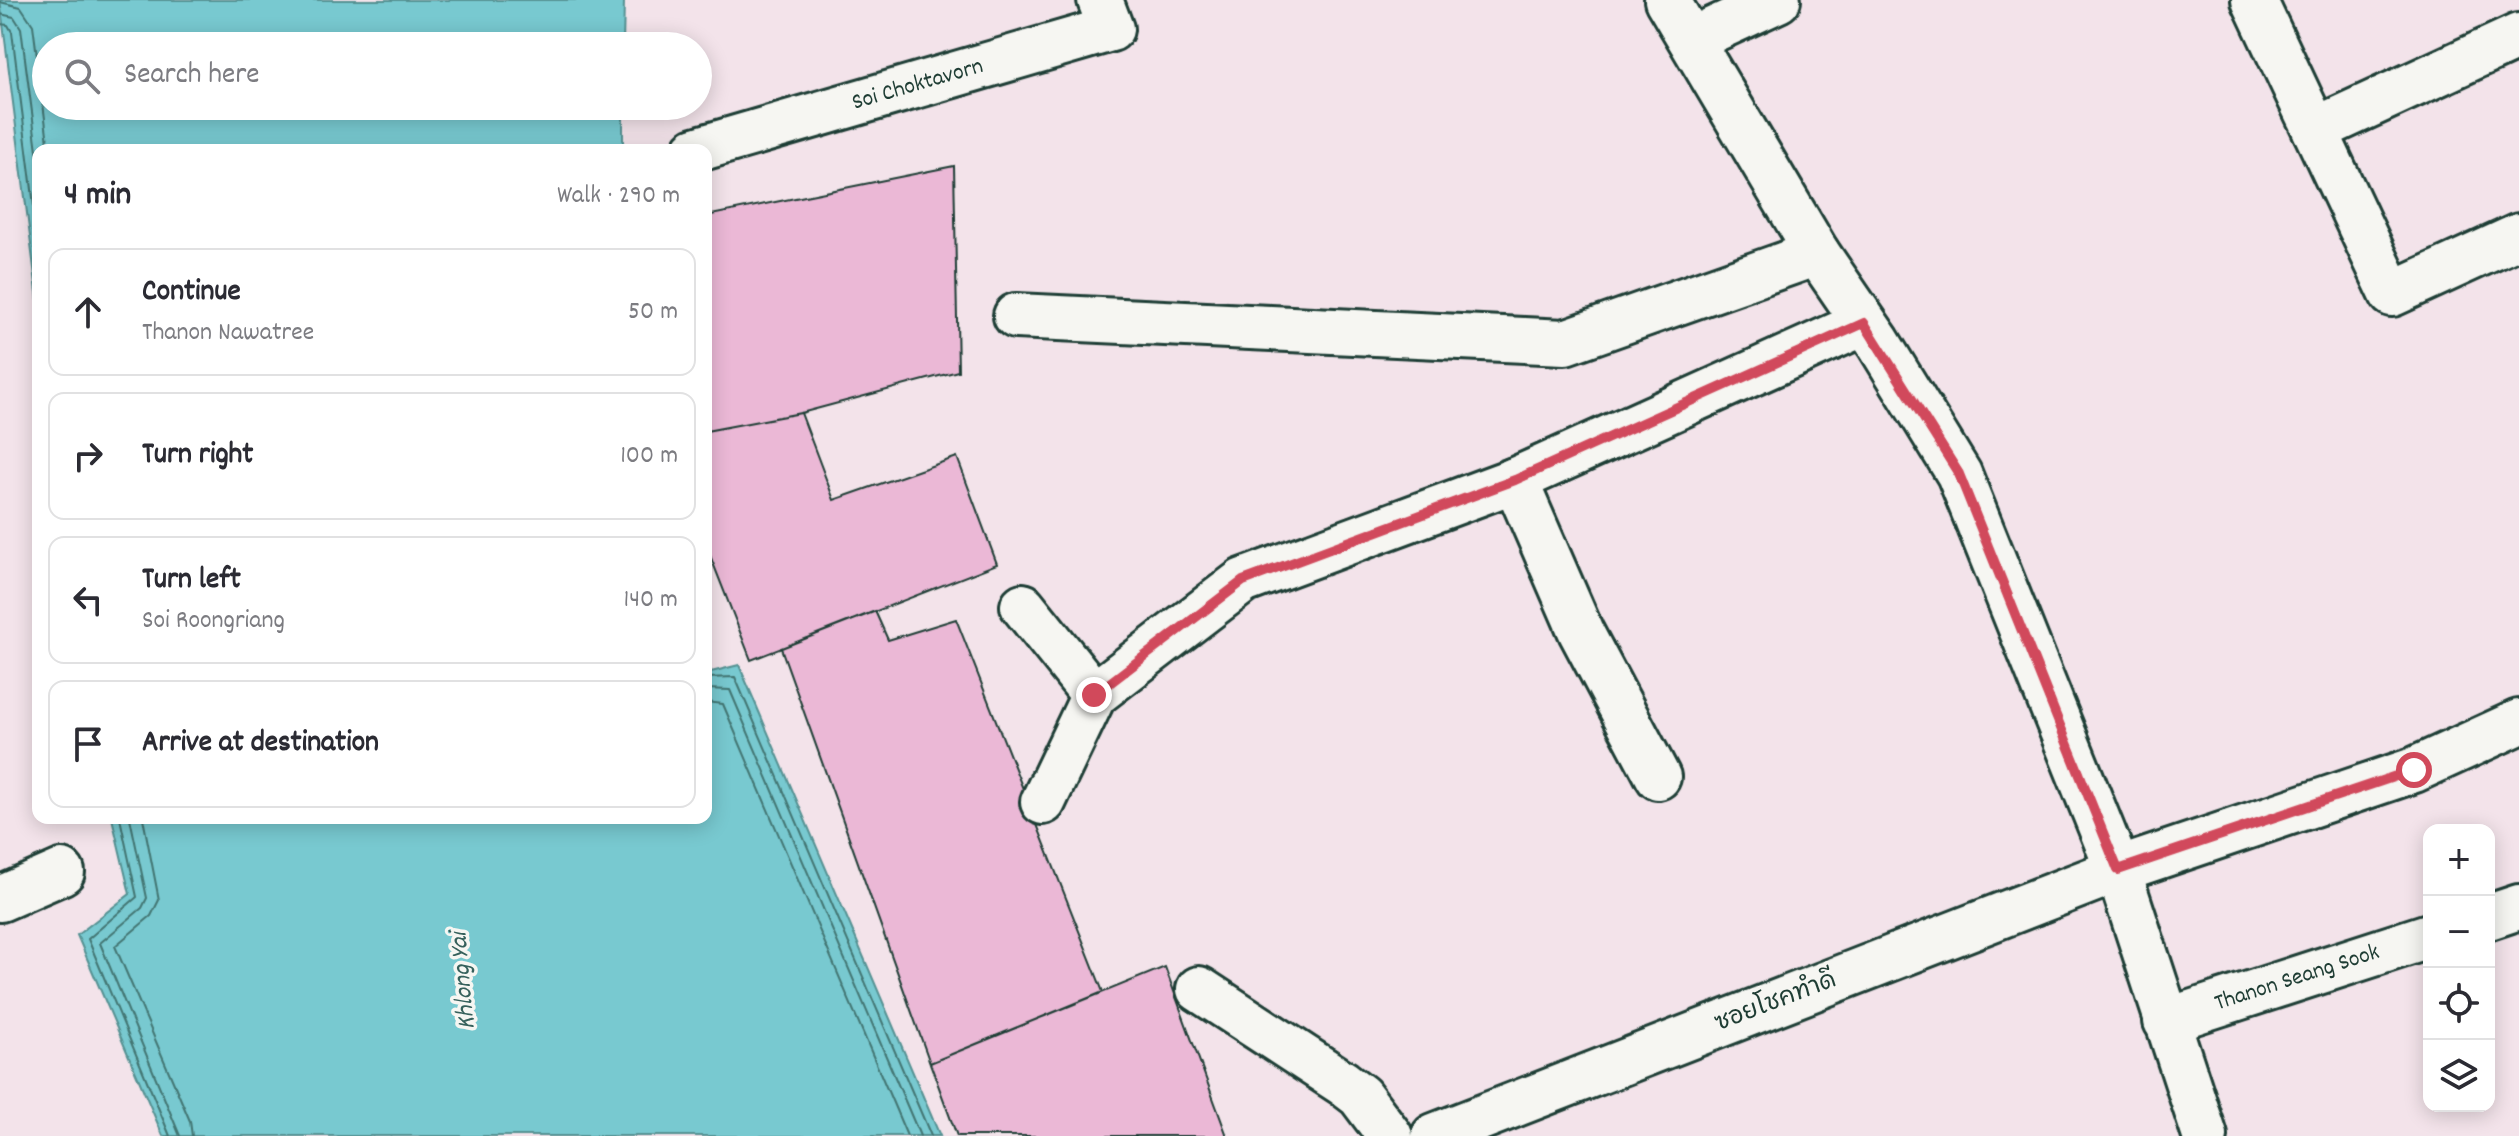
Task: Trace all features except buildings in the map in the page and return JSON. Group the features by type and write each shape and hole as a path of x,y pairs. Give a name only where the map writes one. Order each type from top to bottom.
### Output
{"street":[{"name":"Soi Choktavorn","path":"712,145 1111,29 1100,0"},
{"path":"1667,0 1693,39 1817,253 1959,474 2118,870 2205,1136"},
{"path":"1693,39 1778,0"},
{"path":"2254,0 2392,294 2519,236"},
{"path":"2315,130 2519,36"},
{"path":"1016,316 1565,342 1817,253"},
{"path":"1043,802 1094,695 1243,581 1515,480 1864,323"},
{"path":"1515,480 1581,632 1658,777"},
{"path":"1023,606 1094,695"},
{"name":"ซอยโชคทำดี","path":"1434,1136 2118,870 2414,770 2519,722"},
{"path":"0,899 62,872"},
{"path":"2495,915 2519,907"},
{"name":"Thanon Seang Sook","path":"2166,1021 2423,938"},
{"path":"1199,989 1360,1096 1390,1136"}],"water":[{"path":"0,0 624,0 623,32 32,32 32,120 623,120 623,144 32,144 32,253"},
{"name":"Khlong Yai","path":"739,665 940,1136 163,1136 77,935 130,894 113,824 712,824 712,672"}],"route":[{"path":"1094,695 1243,581 1515,480 1864,323 1959,474 2118,870 2414,770"}]}
